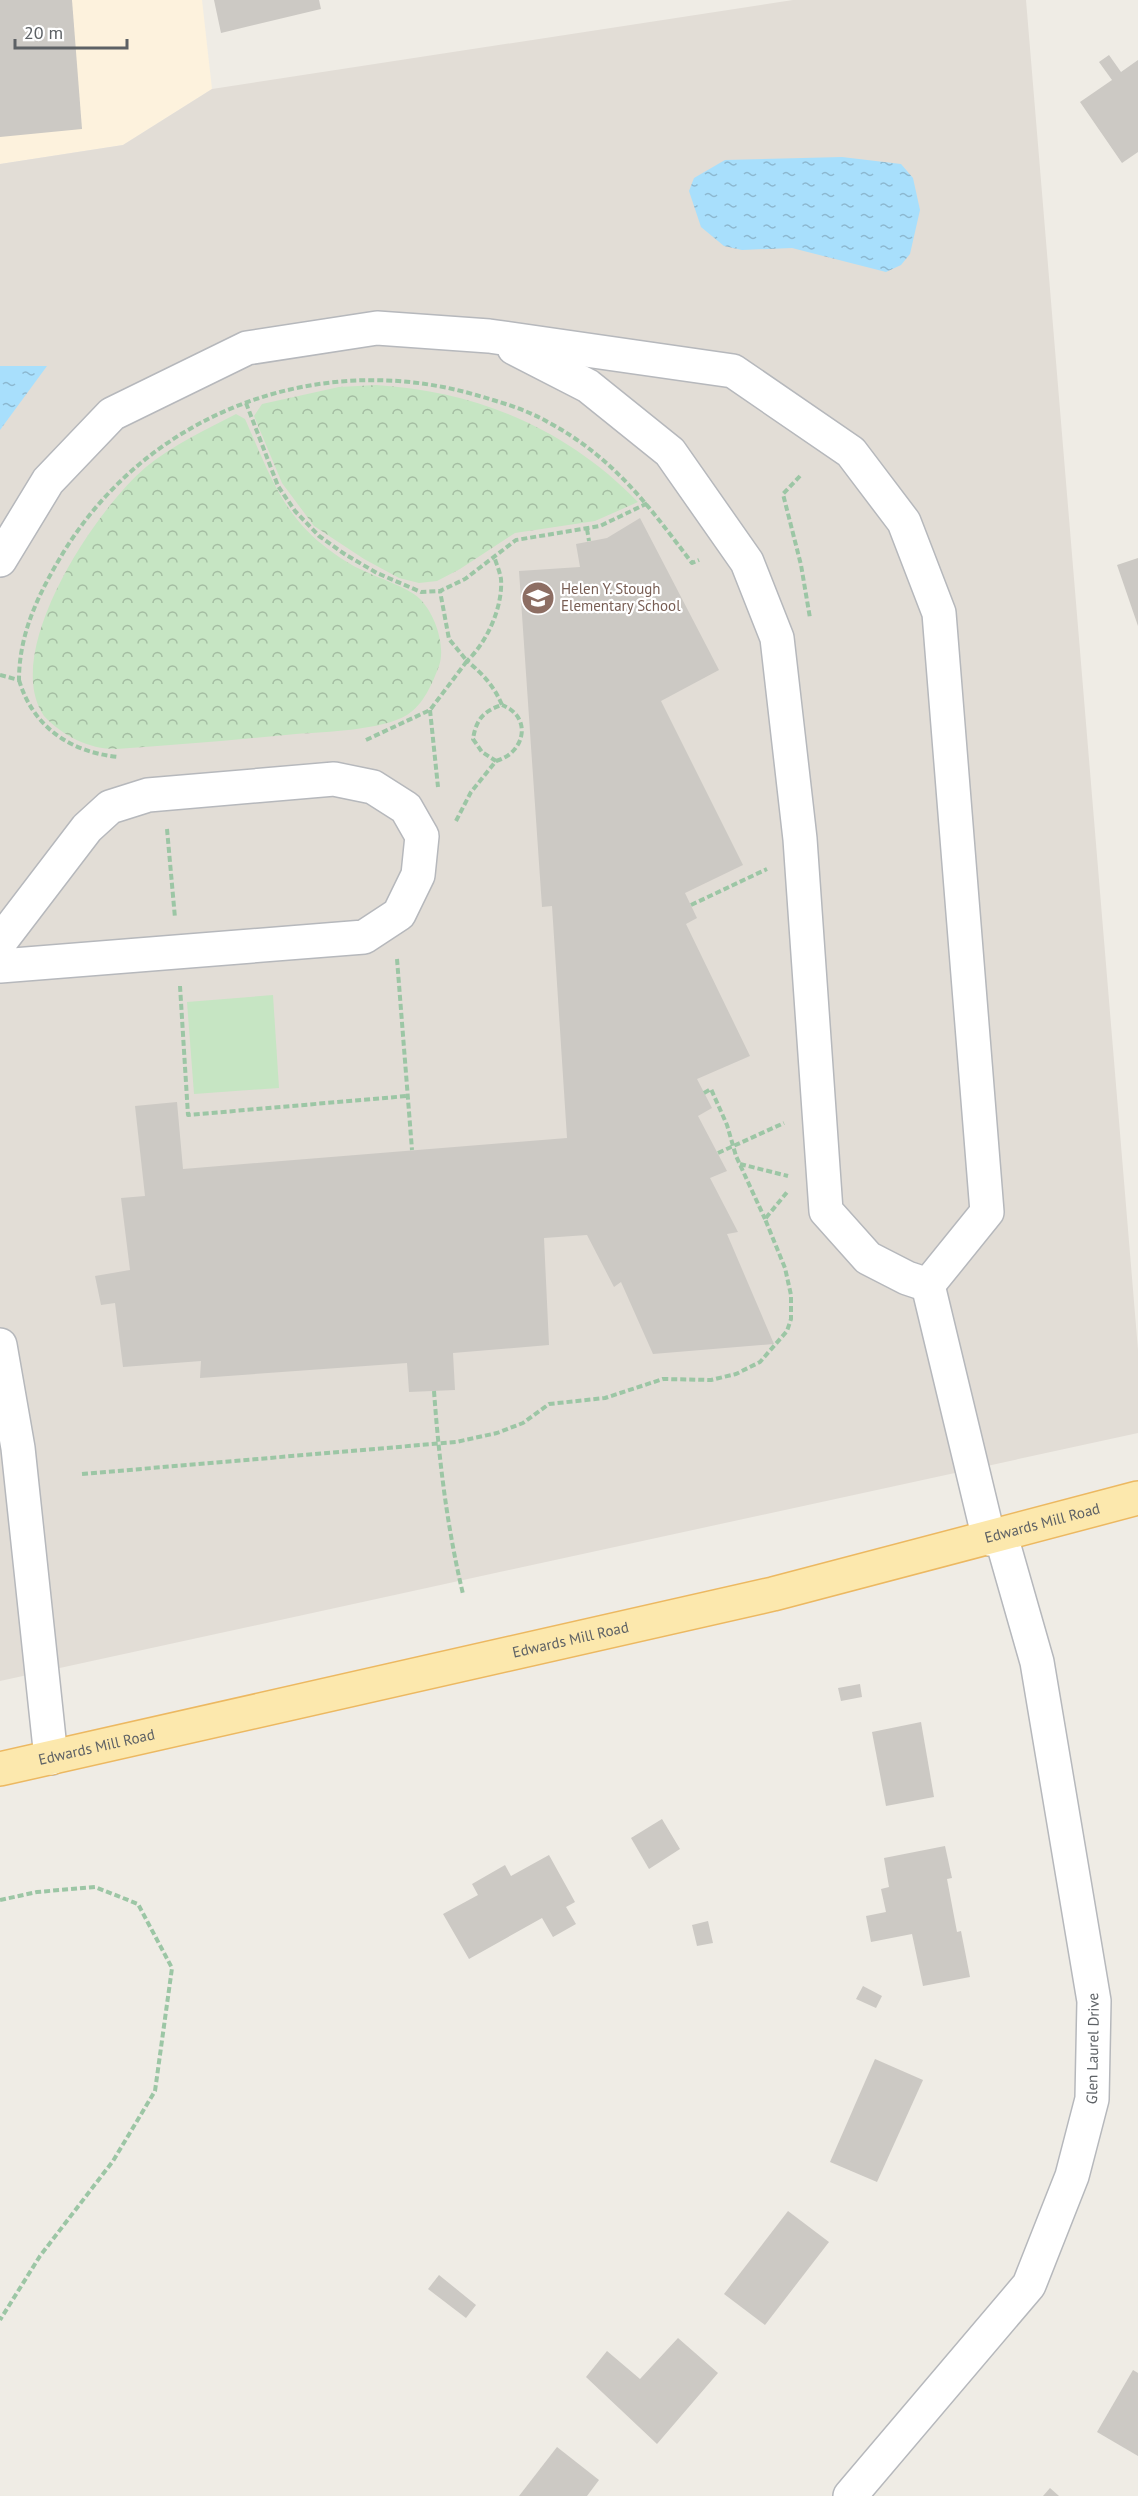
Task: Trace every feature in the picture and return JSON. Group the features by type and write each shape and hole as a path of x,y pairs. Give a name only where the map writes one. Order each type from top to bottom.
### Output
{"main road":[{"name":"Edwards Mill Road","path":"0,1770 773,1594 1138,1498"}],"street":[{"path":"0,560 48,481 112,414 247,348 377,328 489,336 734,371 851,452 904,522 939,613 987,1212 928,1285 907,1278 868,1258 826,1211 800,839 777,638 747,562 670,452 588,386 489,336"},
{"path":"0,942 87,828 110,807 148,795 334,779 373,787 382,792 406,808 422,836 418,875 399,914 364,937 0,966"},
{"name":"Glen Laurel Drive","path":"850,2496 1029,2284 1072,2176 1092,2099 1094,2001 1037,1662 995,1537 928,1285"},
{"path":"0,1345 18,1448 51,1758"}],"path":[{"path":"118,757 79,749 59,738 37,719 25,699 19,680 19,658 36,602 76,532 100,501 158,448 190,429 246,403 301,386 339,380 384,378 419,381 506,404 547,421 587,447 610,466 648,504 692,563 699,560"},
{"path":"246,403 278,486 295,511 319,536 376,573 421,591 440,591 465,579 516,540 587,529 619,519 648,504"},
{"path":"800,476 783,494 801,565 810,619"},
{"path":"587,529 590,541"},
{"path":"366,740 430,710 466,661 480,649 489,630 498,600 501,579 494,556"},
{"path":"440,591 449,639 466,661 484,675 496,691 502,705 513,710 520,718 521,732 518,746 509,757 496,761 471,792 456,820"},
{"path":"0,675 19,680"},
{"path":"496,761 482,752 473,739 475,724 481,716 490,709 502,705"},
{"path":"430,710 438,787"},
{"path":"166,821 175,918"},
{"path":"691,905 768,869"},
{"path":"397,958 412,1150"},
{"path":"180,979 188,1115 407,1096"},
{"path":"82,1474 366,1448 438,1445 497,1433 524,1423 549,1404 605,1398 663,1379 711,1380 736,1374 760,1362 787,1330 791,1319 791,1295 785,1268 740,1164 711,1089 704,1093"},
{"path":"718,1153 788,1121"},
{"path":"740,1164 792,1177 793,1184 765,1219"},
{"path":"434,1391 449,1532 463,1594"},
{"path":"0,1899 37,1892 95,1887 138,1904 172,1968 155,2091 113,2161 40,2256 0,2320"}],"shaded area":[{"path":"0,0 202,0 212,89 123,145 0,164"},
{"name":"Helen Y. Stough Elementary School","path":"793,0 1026,0 1138,1350 1138,1433 0,1681 0,164 123,145 212,89"}],"green space":[{"path":"376,385 450,396 485,405 518,418 551,434 581,454 610,476 638,502 595,521 515,533 460,569 437,581 419,583 399,578 364,559 314,526 282,483 254,416 262,404 339,387"},
{"path":"236,414 245,419 274,484 297,519 311,535 352,565 407,590 425,605 438,631 441,649 439,666 430,687 423,699 407,715 369,727 116,749 96,747 77,740 59,730 44,716 34,689 34,656 44,620 60,583 80,547 125,487 156,459"},
{"path":"273,995 279,1088 194,1094 187,1002"}],"water":[{"path":"842,157 901,164 913,178 920,210 910,254 901,265 886,272 792,248 742,250 724,246 701,227 689,191 694,178 725,160"},
{"path":"0,366 47,366 0,430"}],"building":[{"path":"0,0 72,0 82,129 0,137"},
{"path":"214,0 319,0 321,9 221,33"},
{"path":"1109,55 1121,72 1138,60 1138,152 1122,163 1080,102 1112,80 1099,62"},
{"path":"640,518 719,670 661,701 743,865 685,893 697,918 686,924 750,1056 697,1079 712,1108 698,1116 727,1171 710,1178 738,1232 727,1234 774,1344 653,1354 621,1282 614,1287 587,1235 544,1238 549,1345 453,1353 455,1390 409,1392 407,1363 200,1378 201,1361 123,1367 115,1303 101,1305 95,1276 130,1270 121,1198 145,1196 135,1106 177,1102 183,1169 567,1138 552,906 542,907 519,571 580,567 576,544 607,538"},
{"path":"1138,558 1138,626 1117,565"},
{"path":"860,1684 862,1697 841,1701 838,1688"},
{"path":"921,1722 934,1797 886,1806 872,1732"},
{"path":"662,1819 680,1849 649,1869 631,1838"},
{"path":"945,1846 952,1878 947,1879 957,1932 961,1931 970,1977 923,1986 912,1934 871,1942 866,1916 886,1912 881,1889 889,1887 884,1858"},
{"path":"549,1855 575,1902 566,1907 576,1924 553,1937 542,1918 469,1959 443,1914 478,1895 472,1884 505,1865 511,1876"},
{"path":"708,1921 713,1943 697,1946 692,1925"},
{"path":"863,1986 882,1996 876,2008 856,1999"},
{"path":"875,2059 923,2080 877,2182 830,2162"},
{"path":"788,2211 829,2242 765,2325 724,2294"},
{"path":"439,2275 476,2305 466,2318 428,2289"},
{"path":"678,2338 718,2373 657,2444 586,2377 607,2351 640,2379"},
{"path":"1133,2370 1138,2373 1138,2456 1097,2432"},
{"path":"557,2447 599,2480 587,2496 519,2496"},
{"path":"1050,2488 1059,2496 1043,2496"}],"place":[{"name":"Helen Y. Stough Elementary School","path":"538,598"}]}
